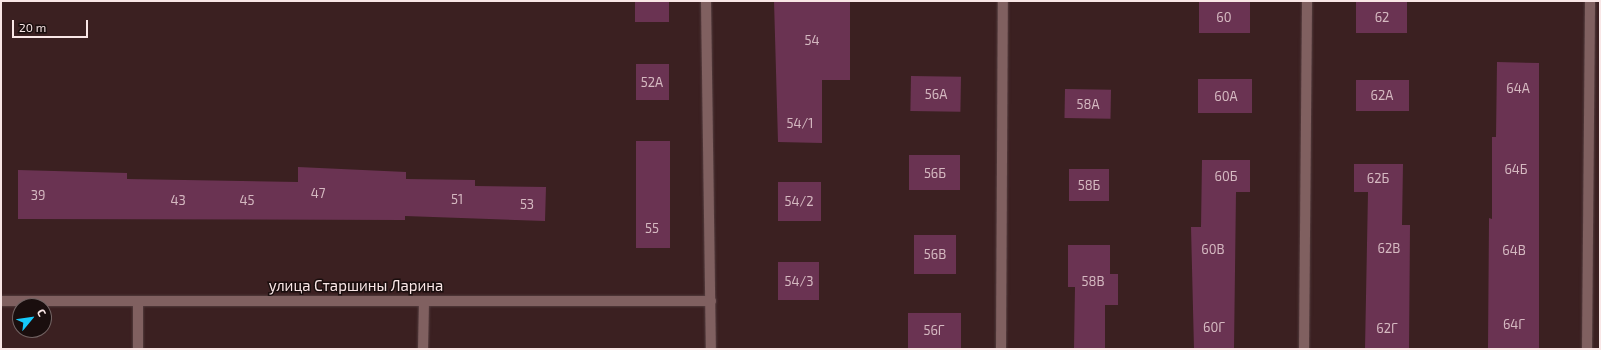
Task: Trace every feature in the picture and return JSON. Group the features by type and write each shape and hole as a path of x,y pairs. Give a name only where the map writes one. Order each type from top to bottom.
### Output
{"street":[{"path":"706,1 711,349"},
{"path":"1001,349 1002,1"},
{"path":"1304,349 1307,1"},
{"path":"1586,349 1590,1"},
{"name":"улица Старшины Ларина","path":"1,301 711,301"},
{"path":"138,301 138,349"},
{"path":"423,349 424,301"}],"building":[{"path":"635,1 669,1 669,22 635,22"},
{"path":"774,1 850,1 850,80 822,80 822,143 778,142"},
{"path":"1199,1 1250,1 1250,33 1199,33"},
{"path":"1356,1 1407,1 1407,33 1356,33"},
{"path":"1497,62 1539,63 1539,349 1488,349 1489,218 1492,219 1492,137 1496,137"},
{"path":"636,64 669,64 669,100 636,100"},
{"path":"911,76 961,77 960,112 910,111"},
{"path":"1198,79 1252,79 1252,113 1198,113"},
{"path":"1356,80 1409,80 1409,111 1356,111"},
{"path":"1065,89 1111,90 1110,119 1064,118"},
{"path":"636,141 670,141 670,248 636,248"},
{"path":"909,155 960,155 960,190 909,190"},
{"path":"1202,160 1250,160 1250,192 1236,192 1234,349 1194,349 1191,227 1201,227"},
{"path":"1354,164 1403,164 1402,225 1410,225 1409,349 1365,349 1368,192 1354,192"},
{"path":"298,167 406,172 406,179 475,180 475,186 546,187 545,221 405,216 405,220 18,219 18,170 127,173 127,179 298,182"},
{"path":"1069,169 1109,169 1109,201 1069,201"},
{"path":"778,182 821,182 821,221 778,221"},
{"path":"914,235 956,235 956,274 914,274"},
{"path":"1068,245 1110,245 1110,274 1118,274 1118,305 1105,305 1105,349 1074,349 1075,287 1068,287"},
{"path":"778,262 819,262 819,300 778,300"},
{"path":"908,313 961,313 961,348 908,348"}]}
